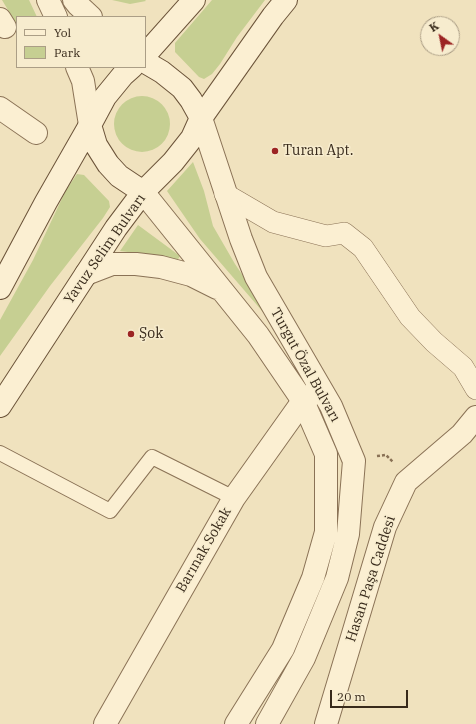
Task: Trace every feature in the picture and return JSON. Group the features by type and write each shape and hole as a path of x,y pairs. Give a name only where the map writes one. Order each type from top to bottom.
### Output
{"street":[{"path":"48,0 56,16"},
{"path":"74,0 91,16"},
{"path":"146,54 194,0"},
{"name":"Yavuz Selim Bulvarı","path":"0,406 116,228 143,192 173,162 192,138 201,118 286,0"},
{"name":"Turgut Özal Bulvarı","path":"146,63 162,72 182,88 201,118 240,239 256,277 331,406 354,461 348,534 337,578 304,658 267,724"},
{"name":"Turgut Özal Bulvarı","path":"77,68 82,81 90,125 96,145 108,164 119,176 143,192 258,335 303,401 326,454 326,532 313,578 283,649 236,724"},
{"path":"0,288 105,97 123,75 131,68"},
{"path":"0,108 36,133"},
{"path":"225,194 273,222 326,236 344,234 363,248 410,317 434,342 463,367 476,389"},
{"path":"86,274 112,264 136,264 161,267 191,275 224,292"},
{"name":"Barınak Sokak","path":"105,724 234,498 303,401 320,388"},
{"name":"Hasan Paşa Caddesi","path":"326,724 385,527 406,482 462,434 476,417"}],"lane":[{"path":"0,453 110,511 152,457 234,498"}],"path":[{"path":"354,461 386,455 398,465 406,482"}],"green space":[{"path":"2,0 29,0 37,16 16,16 16,23"},
{"path":"112,0 145,0 146,1 130,4"},
{"path":"212,0 265,0 237,37 220,64 212,74 204,79 199,77 175,52 175,43"},
{"path":"136,96 148,96 158,100 166,108 170,118 170,130 166,140 158,148 148,152 136,152 126,148 118,140 114,130 114,118 118,108 126,100"},
{"path":"193,162 204,191 213,226 235,264 271,317 269,319 200,239 167,191"},
{"path":"77,174 84,175 109,201 110,207 50,286 0,356 0,320 33,260 66,190"},
{"path":"138,225 180,256 175,264 159,256 120,251"}],"place":[{"name":"Turan Apt.","path":"275,151"},
{"name":"Şok","path":"131,334"}]}
